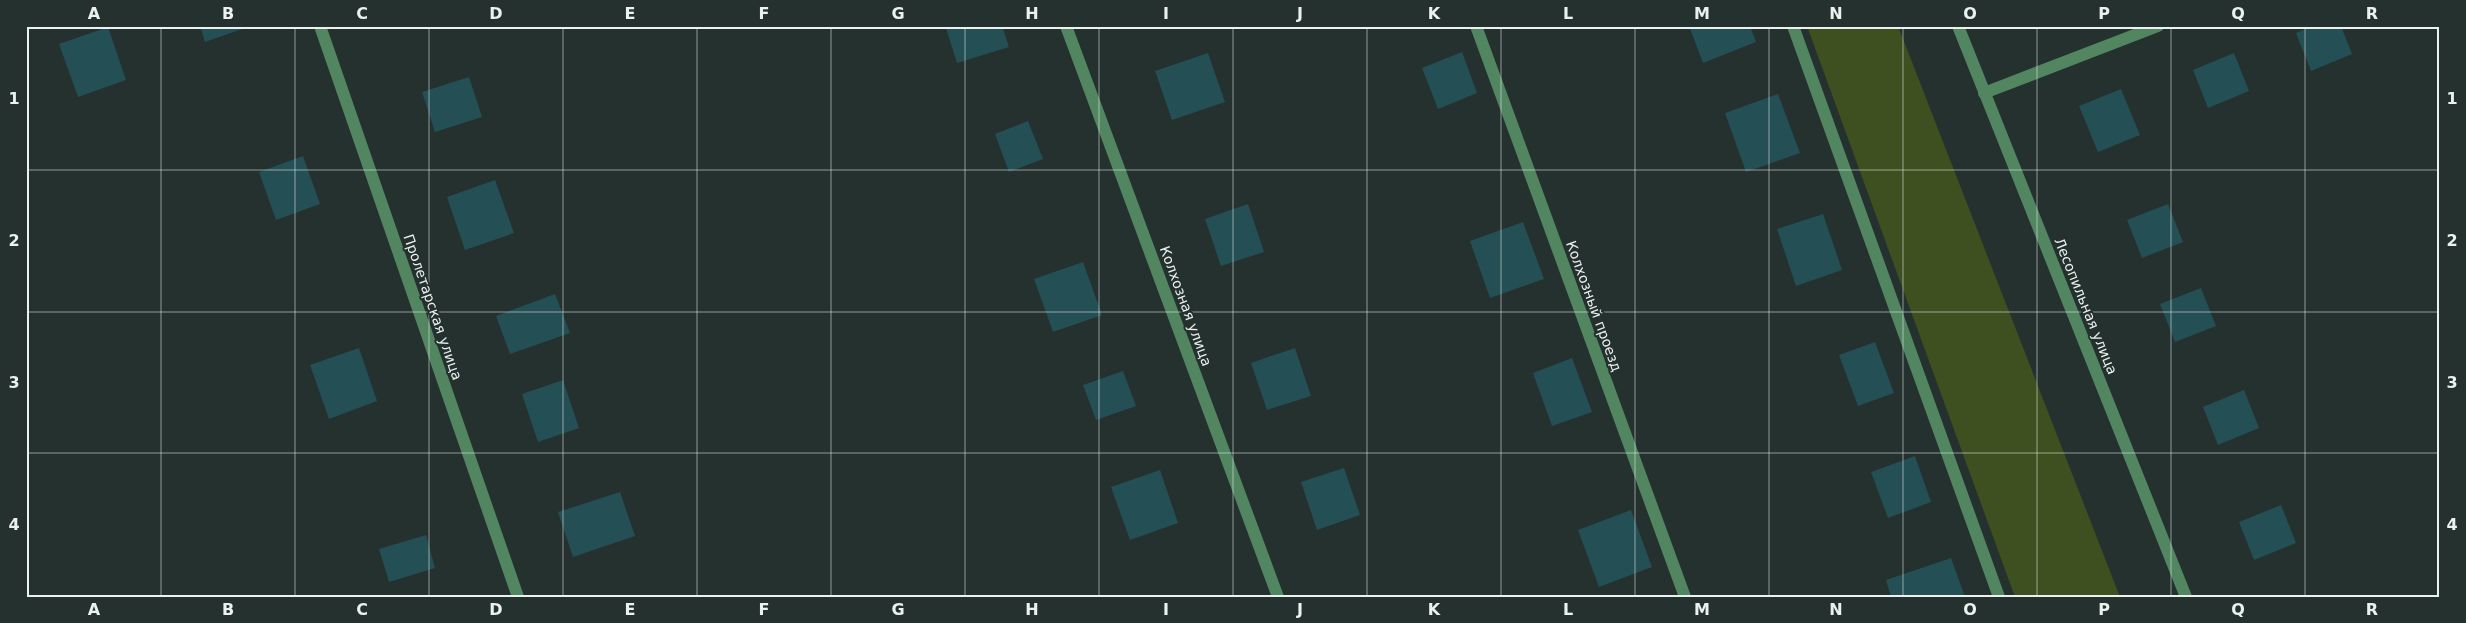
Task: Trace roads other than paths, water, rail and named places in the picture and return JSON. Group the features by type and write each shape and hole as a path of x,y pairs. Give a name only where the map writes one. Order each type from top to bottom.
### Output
{"street":[{"name":"Пролетарская улица","path":"320,26 518,597"},
{"name":"Колхозная улица","path":"1066,26 1278,597"},
{"name":"Колхозный проезд","path":"1476,26 1685,597"},
{"path":"1793,26 1999,597"},
{"name":"Лесопильная улица","path":"1958,26 2186,597"},
{"path":"1984,92 2158,26"}]}
